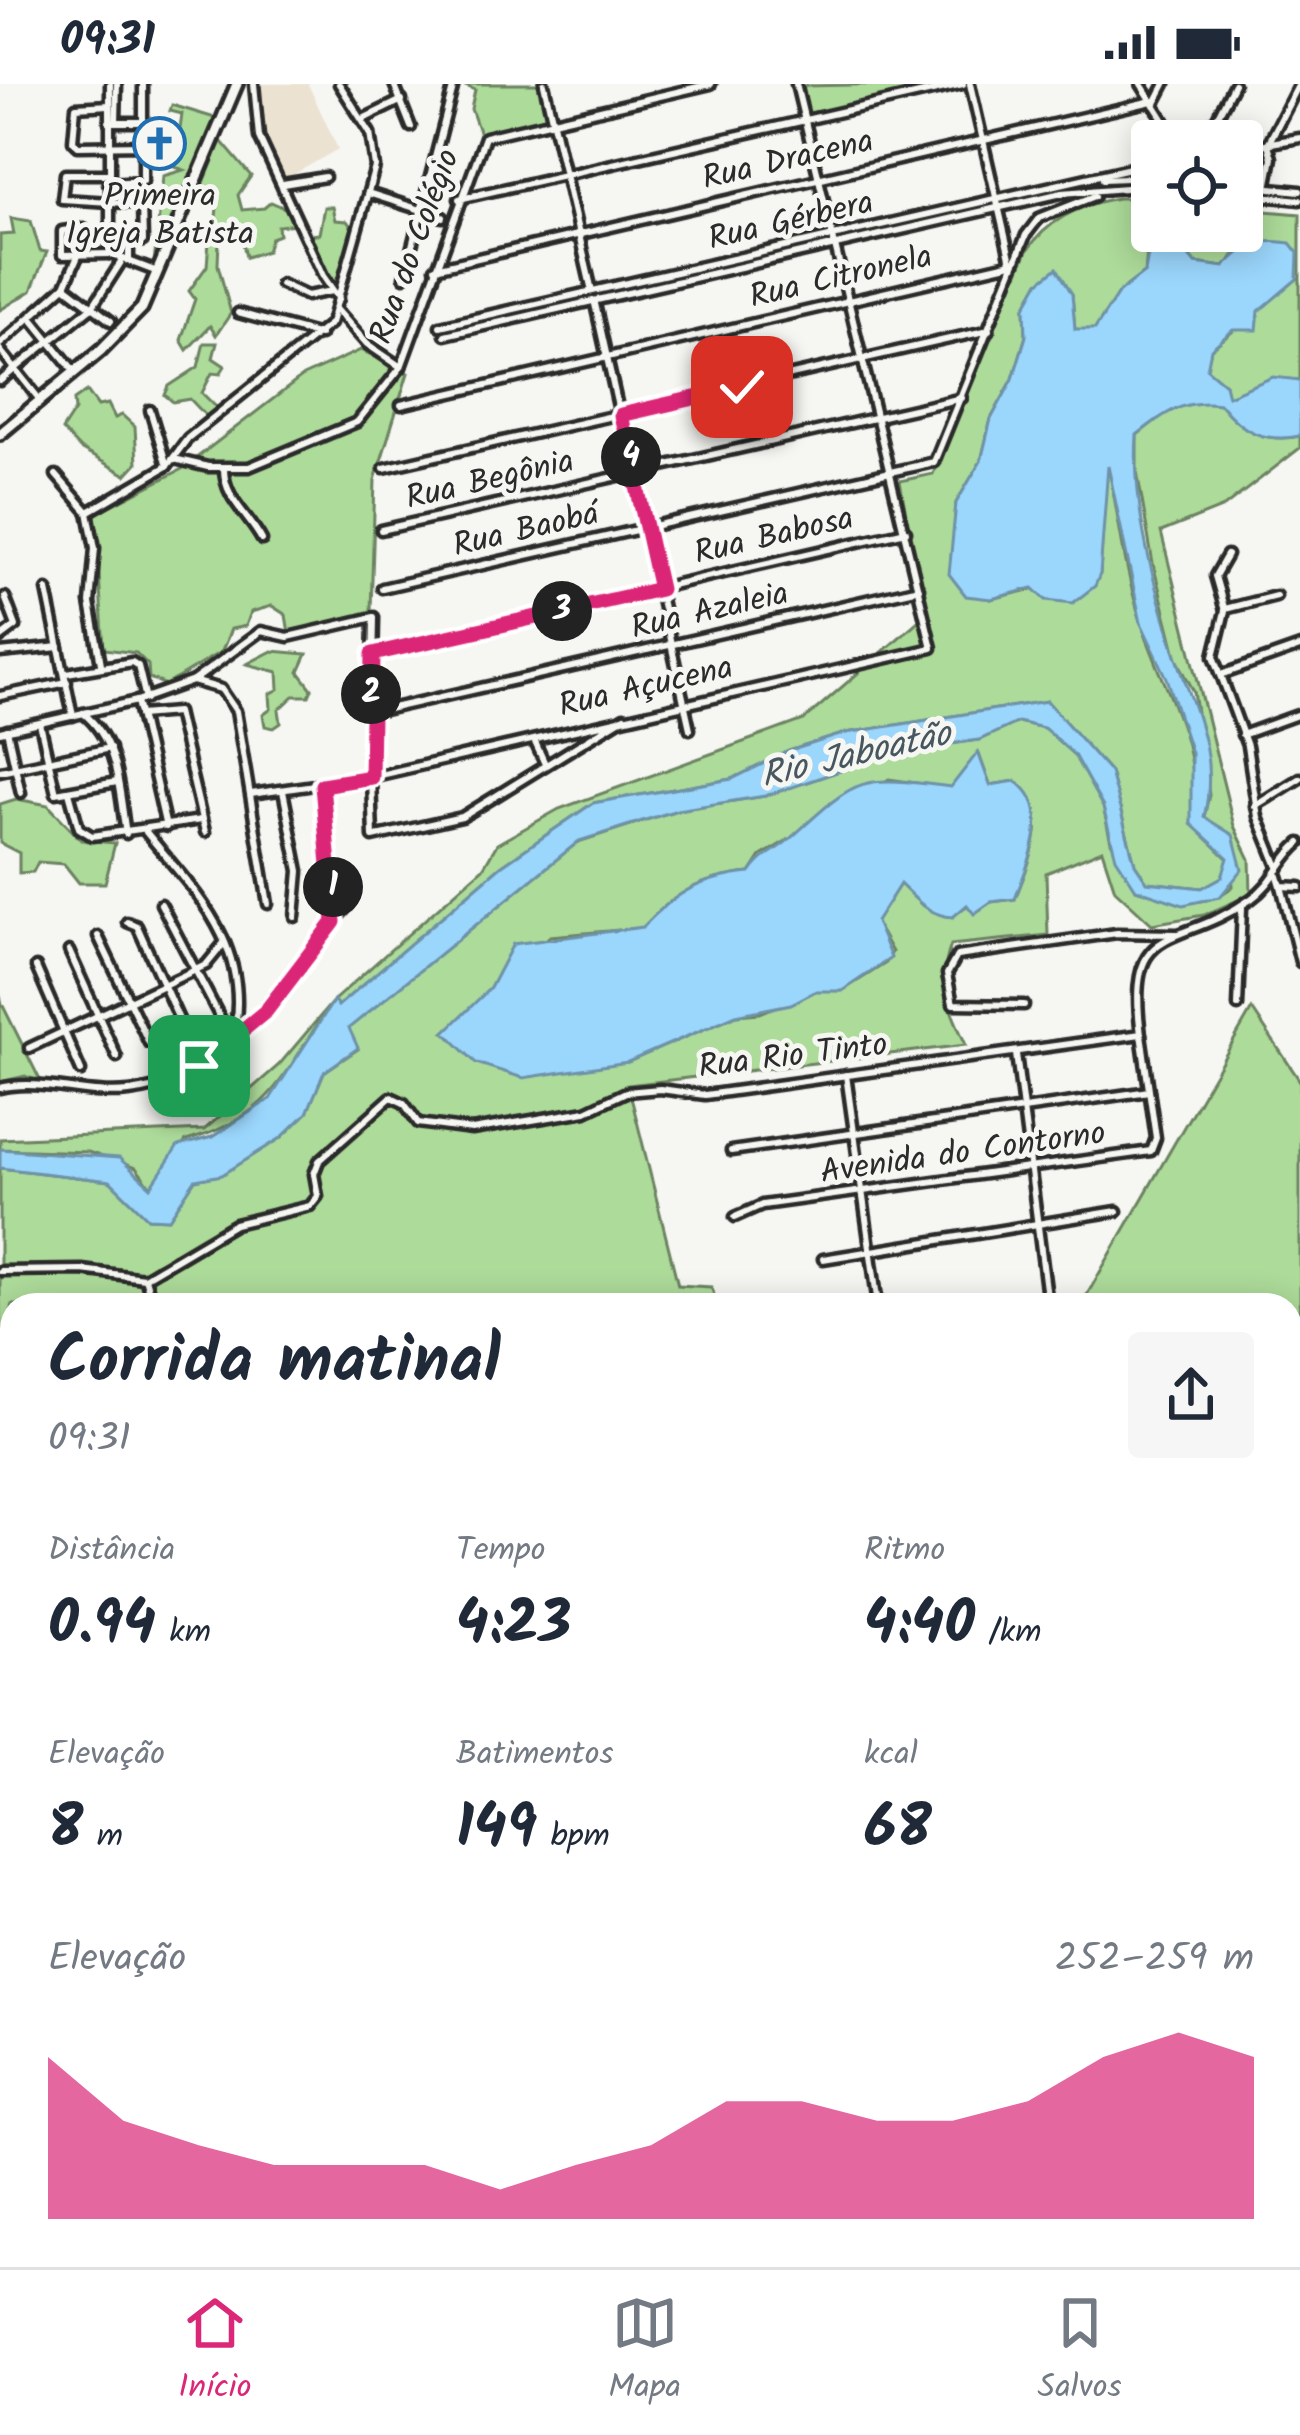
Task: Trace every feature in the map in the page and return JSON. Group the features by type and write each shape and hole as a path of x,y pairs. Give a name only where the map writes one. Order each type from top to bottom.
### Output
{"main road":[{"path":"2,427 130,323 159,273 237,84"}],"street":[{"path":"113,84 109,105 113,122"},
{"path":"110,254 113,84"},
{"path":"113,122 142,122 143,84"},
{"name":"Rua do Colégio","path":"88,512 167,466 188,437 320,335 337,310 339,299 256,128 254,84"},
{"path":"339,84 363,119 375,156 371,194 358,222 339,299"},
{"path":"394,84 411,128"},
{"path":"404,277 454,84"},
{"path":"544,84 690,729"},
{"path":"553,121 711,84"},
{"path":"796,84 919,588"},
{"path":"911,84 914,95"},
{"path":"459,199 967,84 1012,266"},
{"path":"1141,84 1164,120"},
{"path":"1153,103 1165,84"},
{"path":"1216,120 1234,84"},
{"path":"1266,188 1272,158 1268,144 1299,84"},
{"path":"363,119 402,100"},
{"name":"Rua Dracena","path":"435,268 1153,103"},
{"path":"0,381 93,306 126,260 129,243 143,241 142,205 62,199 63,175 143,181 143,145 73,141 76,107 109,105"},
{"name":"Rua do Colégio","path":"337,310 367,344 401,367 479,142 553,121"},
{"path":"1263,145 1300,137"},
{"name":"Rua Gérbera","path":"440,326 998,203 1131,168"},
{"path":"283,184 325,177"},
{"path":"1082,181 1131,178"},
{"path":"998,203 1094,187 1131,186"},
{"path":"1263,188 1300,195"},
{"path":"1263,191 1300,195"},
{"path":"371,194 443,217"},
{"path":"962,398 1012,266 1039,218 1095,196"},
{"path":"83,229 62,233 62,255 110,254 159,273"},
{"name":"Rua Gérbera","path":"445,335 835,240"},
{"path":"40,400 0,347 65,286 78,256"},
{"name":"Rua Citronela","path":"401,405 1012,266"},
{"name":"Rua do Colégio","path":"281,284 308,296 332,292"},
{"path":"65,286 111,321"},
{"name":"Rua do Colégio","path":"238,313 320,335"},
{"path":"32,319 75,371"},
{"path":"384,468 991,329"},
{"path":"174,459 224,469 267,462 354,426 401,367"},
{"name":"Rua Begônia","path":"381,530 962,398"},
{"name":"Rua Baobá","path":"382,588 934,462 962,398"},
{"path":"150,410 167,466"},
{"path":"224,469 232,501 249,515 262,540"},
{"path":"56,475 88,512 95,548 90,603 101,664"},
{"name":"Rua Babosa","path":"373,654 906,531"},
{"path":"1228,555 1215,576 1225,609 1214,642 1300,962"},
{"name":"Rua Azaleia","path":"370,712 919,588"},
{"name":"Rua Açucena","path":"251,794 369,778 932,648 919,588"},
{"path":"47,590 73,716"},
{"path":"1225,609 1276,596"},
{"path":"0,638 16,626 5,597"},
{"path":"21,793 3,731 142,700 193,681 261,631 288,637 374,617 369,778 373,838 462,817 624,717"},
{"path":"1221,675 1300,646"},
{"path":"0,653 59,647"},
{"path":"0,696 101,664 125,660 136,664 140,715 166,827"},
{"path":"193,681 221,688 231,701 268,904"},
{"path":"140,715 177,712 205,832"},
{"path":"83,713 100,728 110,748 126,834"},
{"path":"1242,734 1300,714"},
{"path":"40,724 54,791 117,782"},
{"path":"534,739 545,764"},
{"path":"0,770 110,748"},
{"path":"1255,806 1300,778"},
{"path":"322,785 334,922"},
{"path":"283,791 299,871 296,917"},
{"path":"69,792 85,833 146,832 201,820"},
{"path":"146,832 197,888 224,942 237,1009 234,1036"},
{"path":"1141,1034 1137,972 1175,934 1241,906 1278,872 1300,843"},
{"path":"1281,886 1300,887"},
{"path":"161,904 225,1027"},
{"path":"0,1088 144,1090 190,1073 254,1023 348,906"},
{"path":"1238,1006 1241,906"},
{"path":"127,922 137,926 182,1025"},
{"path":"1024,1005 953,1004 947,974 957,956 1117,933 1175,934"},
{"path":"98,936 148,1043"},
{"path":"28,1048 212,961 224,942"},
{"path":"69,951 117,1057"},
{"path":"36,967 81,1070"},
{"path":"237,1009 254,1023"},
{"name":"Rua Rio Tinto","path":"145,1278 257,1215 315,1202 319,1161 391,1097 404,1103 418,1123 472,1130 586,1111 615,1095 642,1090 705,1095 1141,1034"},
{"name":"Avenida do Contorno","path":"735,1216 762,1205 1151,1151 1156,1138 1141,1034"},
{"path":"1016,1054 1046,1293"},
{"path":"846,1075 877,1293"},
{"path":"730,1150 1149,1091"},
{"path":"824,1259 1117,1211"},
{"path":"0,1271 82,1270 145,1278 149,1293"}],"shaded area":[{"path":"257,84 308,84 338,149 284,180 260,132"}],"green space":[{"path":"461,84 542,84 548,116 481,137 471,109 475,90"},
{"path":"903,84 906,94 809,114 803,86"},
{"path":"172,105 215,118 154,264 163,176 184,170 175,167 182,114 170,111"},
{"path":"221,141 251,176 238,195 242,210 264,208 271,202 291,211 297,224 278,226 279,235 271,238 267,251 246,257 243,243 215,226 218,199 199,195"},
{"path":"1131,198 1131,252 1147,252 1145,272 1119,292 1095,329 1075,330 1072,294 1039,282 1025,307 1026,336 1013,379 991,419 981,461 956,503 953,546 991,599 1100,574 1107,458 1135,601 1186,741 1193,793 1191,823 1228,859 1222,877 1202,888 1147,882 1135,864 1110,772 1047,701 846,733 789,751 732,779 593,803 501,866 337,1007 333,1001 483,868 497,844 559,809 804,720 924,616 900,481 933,474 1035,240 1067,215 1092,204"},
{"path":"324,207 332,207 335,220 347,221 352,228 337,291 308,235 319,234"},
{"path":"1263,211 1300,214 1300,380 1286,379 1227,396 1225,384 1206,369 1211,349 1297,279 1251,252 1263,252"},
{"path":"11,218 31,221 40,251 47,252 31,291 0,310 0,235 14,234"},
{"path":"219,239 218,265 231,313 216,335 210,326 187,350 181,340 195,299 189,291 207,266 209,241"},
{"path":"1186,252 1238,252 1224,267 1195,263"},
{"path":"204,343 217,343 213,358 225,366 220,374 212,373 202,393 219,410 207,417 190,399 173,402 165,395 169,386 198,367"},
{"path":"361,350 408,373 375,480 371,611 289,633 286,615 272,606 251,612 246,626 231,629 222,651 166,685 149,678 148,665 136,653 104,649 95,514 182,469 303,376"},
{"path":"87,391 98,406 108,404 115,418 122,415 135,427 137,463 126,475 80,449 62,430 75,410 74,400"},
{"path":"1196,401 1220,404 1255,433 1275,438 1300,436 1300,448 1224,507 1161,532 1234,826 1250,859 1251,894 1204,915 1152,924 1115,890 1102,850 1046,873 1048,935 951,945 945,985 966,1045 628,1085 678,1285 711,1287 713,1293 0,1293 0,1168 110,1181 148,1218 169,1219 195,1180 223,1174 281,1138 307,1113 324,1072 358,1049 348,1028 578,842 677,810 765,796 899,751 979,740 1018,722 1044,728 1074,755 1103,807 1111,842 1136,889 1198,901 1233,886 1229,835 1204,817 1209,795 1194,692 1177,659 1153,564 1137,471 1137,435 1169,410","holes":["979,754 990,785 1015,781 1027,793 1037,820 1015,899 991,902 974,913 968,905 958,912 923,906 900,884 875,922 892,952 886,963 842,991 816,990 760,1013 736,1015 628,1062 445,1032 550,936 643,928 678,896 703,883 750,873 761,856 889,779 951,788"]},
{"path":"272,651 307,654 299,672 312,689 309,696 294,696 279,710 281,723 274,728 265,726 263,715 271,709 270,694 279,689 278,672 247,664"},
{"path":"16,799 48,805 81,840 115,843 105,883 79,883 64,864 38,862 33,872 19,873 19,853 0,843 0,804"},
{"path":"0,995 41,1082 25,1076 0,1082"},
{"path":"332,1002 275,1088 240,1118 186,1141 151,1187 136,1168 88,1152 0,1149 0,1139 204,1130 279,1065"},
{"path":"1252,1009 1300,1081 1300,1293 1088,1293"}],"water":[{"name":"Rio Jaboatão","path":"1263,242 1290,243 1298,253 1297,279 1259,311 1257,330 1233,330 1211,349 1207,369 1225,384 1228,396 1273,377 1300,380 1300,436 1275,438 1255,433 1220,404 1207,403 1175,409 1137,435 1146,546 1207,754 1204,817 1233,835 1242,870 1220,897 1183,905 1136,889 1116,858 1103,807 1074,755 1044,728 1018,722 979,740 899,751 765,796 677,810 579,841 349,1028 358,1048 324,1072 307,1113 281,1138 222,1175 195,1180 169,1219 148,1218 110,1181 0,1168 0,1149 119,1158 151,1187 178,1146 212,1137 270,1099 334,1000 338,1006 501,866 593,803 732,779 789,751 846,733 1047,701 1110,772 1135,864 1147,882 1202,888 1222,877 1228,858 1191,824 1191,753 1167,678 1141,623 1108,466 1100,574 1095,586 1073,603 1046,600 1033,588 991,599 966,596 949,574 956,503 981,461 991,419 1013,379 1026,336 1025,307 1039,282 1057,268 1072,294 1075,329 1095,329 1119,292 1145,272 1148,252 1186,252 1195,263 1224,267 1240,252 1263,252"},
{"path":"978,752 990,785 1016,781 1034,806 1035,836 1015,899 991,902 974,914 967,905 953,917 944,916 924,906 900,884 876,922 891,958 842,991 816,991 791,1004 736,1015 628,1062 523,1078 476,1063 445,1032 490,988 513,944 643,927 690,889 750,873 847,791 878,781 951,787"}],"place":[{"name":"Primeira Igreja Batista","path":"160,143"}],"route":[{"path":"199,1066 266,1011 334,922 322,785 371,777 373,654 660,589 621,415 742,387"}]}
